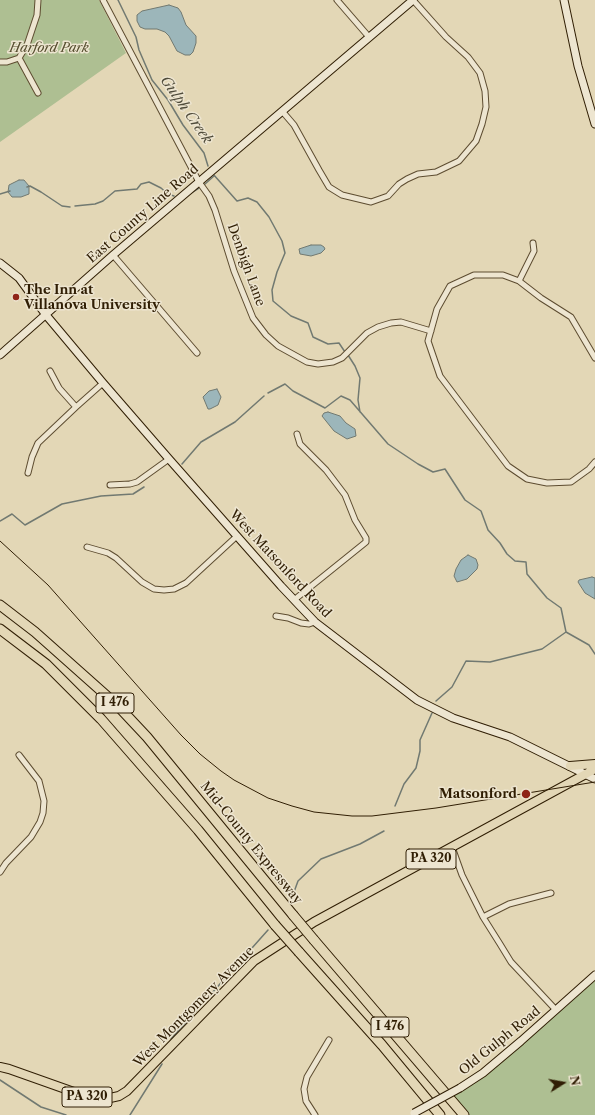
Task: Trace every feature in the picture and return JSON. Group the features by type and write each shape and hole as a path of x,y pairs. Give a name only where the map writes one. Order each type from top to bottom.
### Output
{"highway":[{"name":"Mid-County Expressway","path":"0,605 35,632 85,675 117,705 147,737 293,915 464,1115"},
{"name":"I 476","path":"0,629 46,664 101,719 198,830 275,925 382,1045 440,1115"}],"main road":[{"path":"570,766 595,764"},
{"name":"PA 320","path":"586,774 595,769"},
{"name":"West Montgomery Avenue","path":"0,1068 9,1069 88,1097 100,1099 118,1096 127,1091 254,961 314,922 586,774"}],"street":[{"path":"0,62 7,62 19,58 27,45 37,15 38,0"},
{"name":"Denbigh Lane","path":"103,0 199,182 209,196 215,210 234,271 253,318 266,335 278,346 307,362 318,364 333,362 342,358 368,333 378,327 391,323 401,322 431,330"},
{"path":"337,0 369,37"},
{"path":"282,111 294,125 318,170 329,187 342,195 371,202 388,196 399,184 407,179 418,174 436,172 459,161 476,141 482,124 486,107 485,91 480,73 468,57 446,37 413,0"},
{"name":"East County Line Road","path":"0,355 113,255 413,0"},
{"path":"564,0 578,66 594,116 595,124"},
{"path":"19,58 38,93"},
{"path":"519,281 534,251 533,243"},
{"path":"113,255 197,354"},
{"name":"West Matsonford Road","path":"0,263 19,278 46,315 169,460 315,622 417,700 453,718 510,737 595,778"},
{"path":"595,358 571,317 541,298 519,281 503,275 474,275 450,286 437,309 428,342 440,376 508,466 527,479 547,483 571,482 589,470 595,462"},
{"path":"50,371 59,388 76,407"},
{"path":"28,473 32,457 38,443 103,383"},
{"path":"294,600 366,542 366,538 354,520 345,495 326,470 300,444 297,434"},
{"path":"110,485 130,484 137,482 169,460"},
{"path":"87,547 108,552 142,582 154,589 164,590 174,589 186,583 237,536"},
{"path":"276,616 288,618 301,623 309,624 315,622"},
{"path":"0,872 6,863 34,833 43,813 44,801 38,780 19,755"},
{"path":"452,847 462,875 483,917 512,962 556,1010"},
{"path":"483,917 509,904 551,893"},
{"name":"Old Gulph Road","path":"413,1114 460,1088 494,1064 595,975"},
{"path":"314,1115 306,1101 304,1089 307,1077 329,1040"}],"green space":[{"name":"Harford Park","path":"0,0 99,0 126,53 0,142"},
{"path":"595,975 595,1115 464,1115 450,1099 460,1088"}],"water":[{"path":"169,5 178,8 186,25 196,36 196,43 193,52 190,55 185,55 177,51 169,36 165,32 157,29 145,29 140,27 137,21 137,15 142,11"},
{"path":"19,180 24,180 29,186 29,194 21,197 12,197 8,192 9,185"},
{"path":"311,245 321,245 325,249 321,253 311,256 300,254 299,249"},
{"path":"217,389 221,397 218,405 208,409 203,397 209,391"},
{"path":"328,412 340,416 346,423 355,429 356,436 347,439 334,431 322,416 324,413"},
{"path":"468,555 476,559 478,565 477,569 467,579 457,582 454,576 456,569 461,560"},
{"path":"592,577 595,578 595,599 585,593 578,582 579,580"}],"waterway":[{"name":"Gulph Creek","path":"118,0 136,37 139,50 152,80 168,100 183,125 204,153 208,166"},
{"name":"Gulph Creek","path":"213,174 237,201 248,198 257,202 269,217 282,241 285,253 277,272 272,290 273,301 291,316 308,323 313,337 328,344 339,343 345,352"},
{"path":"205,184 214,176"},
{"path":"75,206 95,204 103,201 115,191 137,189 141,184 149,182 174,196"},
{"path":"27,187 30,186 62,206 70,207"},
{"path":"191,193 199,188"},
{"path":"0,194 10,191"},
{"name":"Gulph Creek","path":"348,355 360,378 358,400 360,412"},
{"name":"Gulph Creek","path":"268,393 285,384 293,391 325,408 341,396 350,400 388,444 433,472 445,469 465,500 481,511 488,530 500,543 507,554 515,561 526,562 527,574 547,598 561,608 566,632 589,645 595,654"},
{"path":"182,464 201,442 235,422 264,396"},
{"path":"0,521 12,514 25,525 62,504 101,496 133,494 144,487"},
{"path":"436,701 452,687 466,661 490,662 542,649 566,632"},
{"path":"395,806 404,784 416,768 420,751 420,740 432,713"},
{"path":"294,892 298,881 321,859 360,844 384,831"},
{"path":"171,1039 268,930"},
{"path":"130,1115 162,1064"},
{"path":"0,1080 41,1107 66,1115"}],"tram line":[{"path":"0,541 48,585 181,735 200,754 234,780 268,798 314,812 352,816 372,816 436,808 595,782"}],"place":[{"name":"The Inn at Villanova University","path":"16,297"},
{"name":"Matsonford","path":"526,794"}]}
